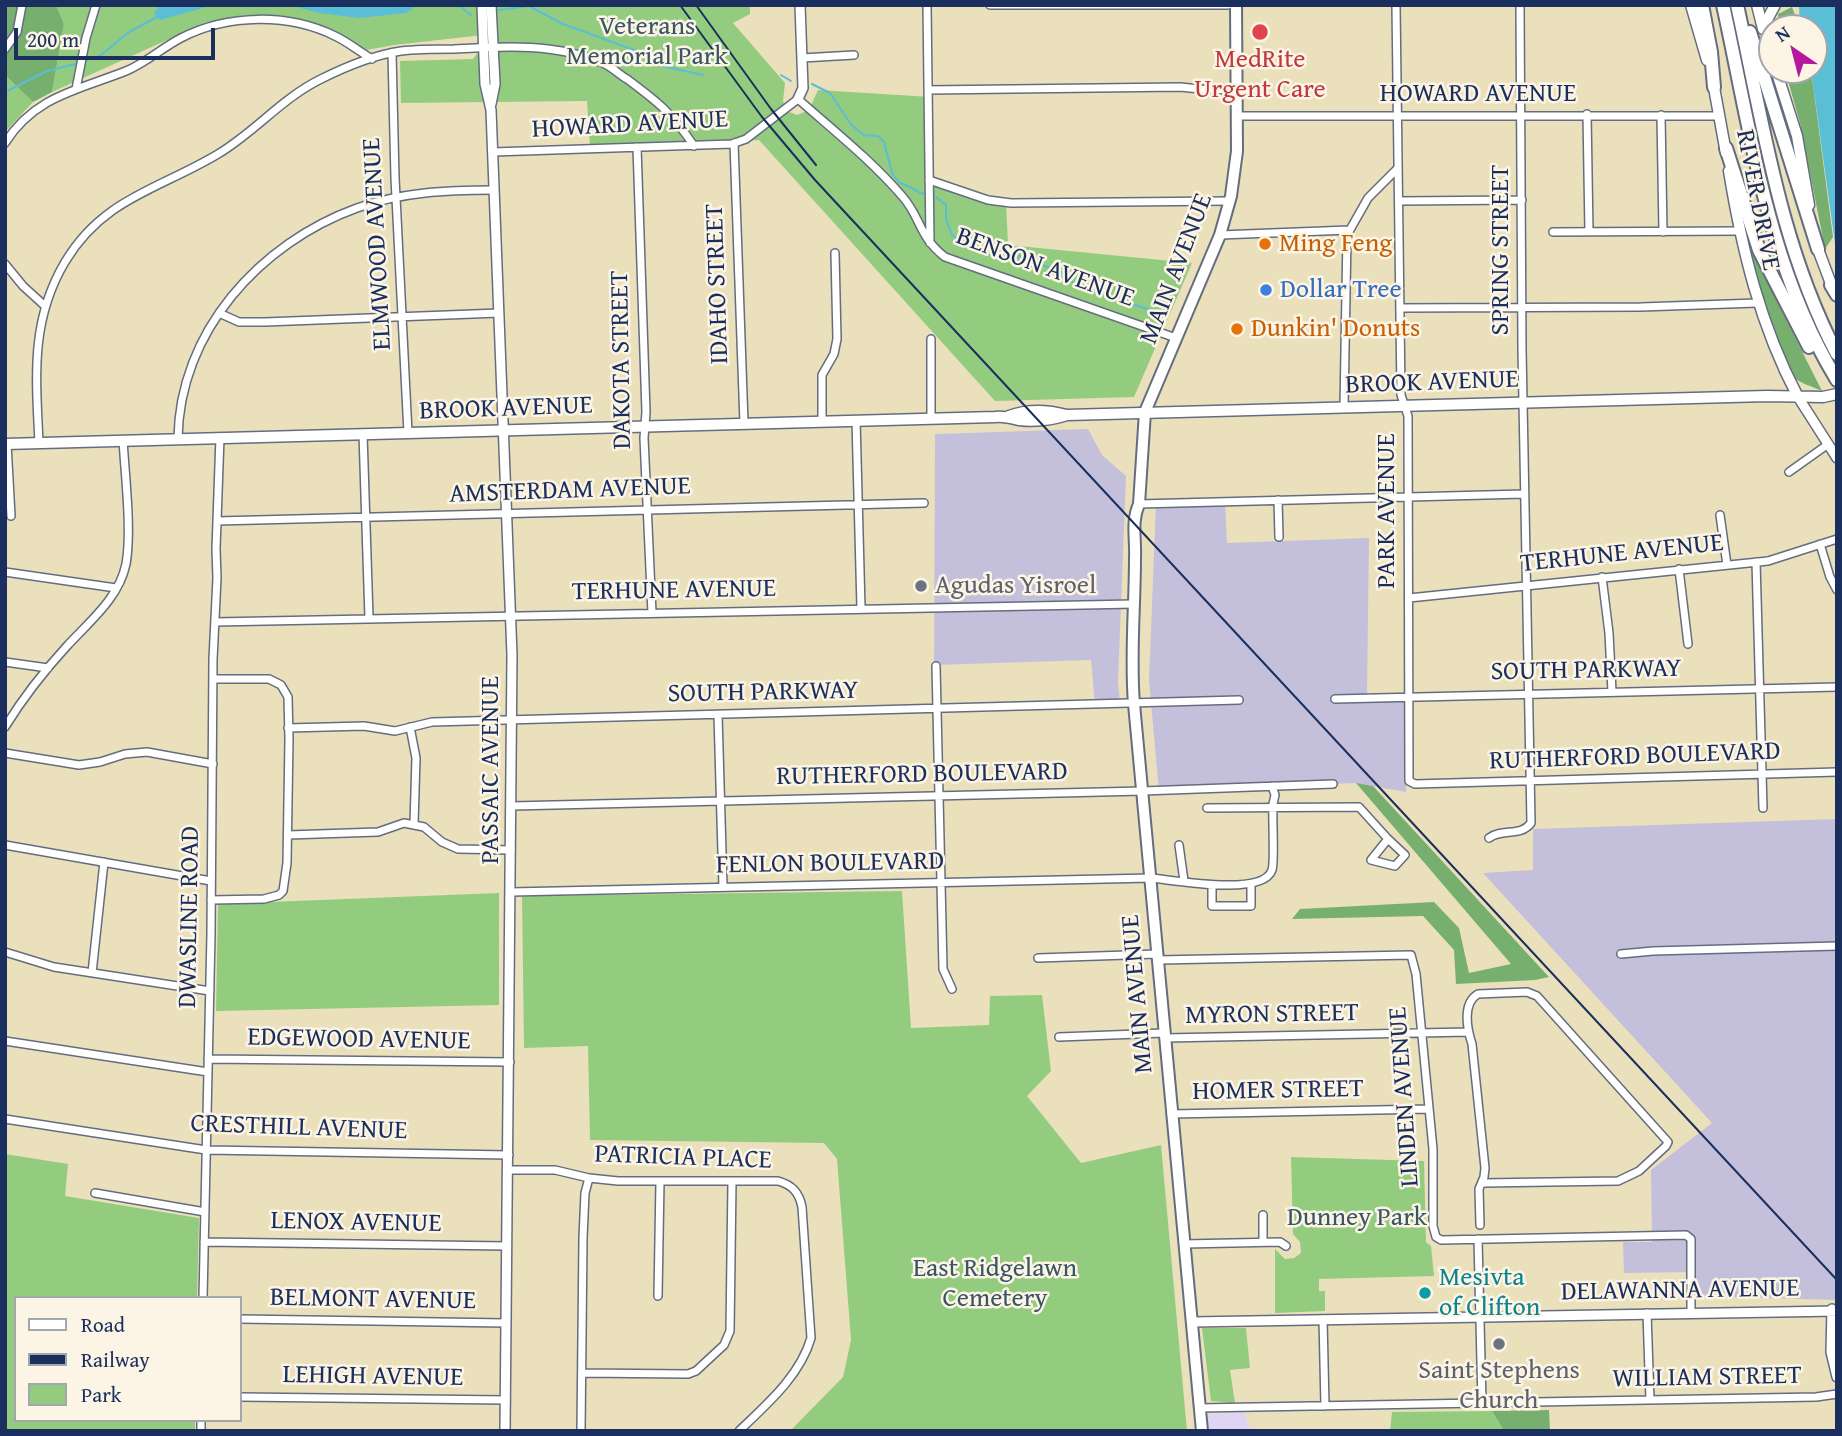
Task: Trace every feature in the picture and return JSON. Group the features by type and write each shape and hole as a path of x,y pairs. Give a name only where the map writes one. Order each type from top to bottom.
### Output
{"highway":[{"path":"1702,5 1713,64 1714,87"},
{"path":"1723,5 1779,251 1796,298 1837,392"},
{"path":"1739,5 1818,249"},
{"path":"1739,5 1792,247 1808,293 1837,354"},
{"path":"1726,148 1749,223 1765,263 1831,376"}],"main road":[{"name":"MAIN AVENUE","path":"1202,1431 1131,661 1136,553 1141,544 1142,513 1139,504 1145,412 1220,234 1236,168 1236,5"},
{"name":"RIVER DRIVE","path":"1692,5 1714,87 1740,231 1757,303 1798,397"},
{"path":"1780,84 1797,136 1818,249 1835,292"},
{"path":"1767,396 1783,386 1786,377 1784,370"},
{"path":"1784,370 1800,388 1814,396 1823,397"},
{"name":"BROOK AVENUE","path":"6,444 1009,416 1020,412 1054,411 1067,415 1767,396 1823,397 1837,392"}],"street":[{"path":"5,49 16,32 22,5"},
{"path":"76,89 96,5"},
{"name":"PASSAIC AVENUE","path":"482,5 488,47"},
{"name":"PASSAIC AVENUE","path":"491,5 485,84 491,110 493,152 513,720 505,1431"},
{"path":"798,99 803,88 800,5"},
{"path":"927,5 930,244"},
{"path":"990,5 1228,5"},
{"name":"PARK AVENUE","path":"1396,5 1401,395 1408,416 1408,778 1415,785 1434,784"},
{"name":"SPRING STREET","path":"1489,838 1497,833 1521,831 1529,826 1520,5"},
{"path":"5,143 33,110 52,98 130,69 193,32 239,21 271,20 302,25 338,38 372,59"},
{"path":"38,443 38,335 53,283 70,254 113,209 146,189 221,153 277,107 308,86 372,59 412,50 529,47 569,53 606,65 664,106 694,146"},
{"name":"ELMWOOD AVENUE","path":"392,53 408,433"},
{"path":"802,58 854,55"},
{"path":"928,90 1180,87 1237,89"},
{"name":"HOWARD AVENUE","path":"493,152 734,143 746,139 798,99"},
{"name":"BENSON AVENUE","path":"798,99 892,186 912,212 921,232 945,257 1176,338"},
{"path":"1587,114 1589,232"},
{"name":"HOWARD AVENUE","path":"1237,117 1587,114 1719,116"},
{"path":"1661,115 1663,232"},
{"name":"IDAHO STREET","path":"734,143 744,423"},
{"name":"DAKOTA STREET","path":"637,148 652,613"},
{"path":"1344,407 1346,241 1349,230 1368,198 1398,168"},
{"path":"929,180 988,200 1011,203 1230,201"},
{"path":"178,439 179,407 196,350 219,313 245,281 260,268 309,231 356,208 427,191 494,190"},
{"path":"1399,201 1522,200"},
{"path":"912,212 924,211 929,205"},
{"path":"1220,234 1349,230"},
{"path":"1553,232 1740,231"},
{"path":"821,421 822,375 834,354 837,339 835,253"},
{"path":"5,264 23,286 45,306"},
{"path":"1400,308 1757,303"},
{"path":"219,313 239,322 499,313"},
{"path":"931,339 931,418"},
{"path":"1798,397 1837,458"},
{"path":"856,420 862,608"},
{"path":"363,434 369,618"},
{"name":"DWASLINE ROAD","path":"203,1296 220,437"},
{"path":"5,727 24,698 108,603 116,588 126,563 128,546 123,440"},
{"path":"6,444 11,516"},
{"path":"1789,472 1827,445"},
{"path":"1139,504 1524,494"},
{"path":"1278,500 1279,537"},
{"name":"AMSTERDAM AVENUE","path":"217,522 924,503"},
{"path":"1720,515 1727,565"},
{"name":"TERHUNE AVENUE","path":"1409,598 1768,561 1837,539"},
{"path":"1820,544 1837,590"},
{"path":"1756,562 1763,808"},
{"path":"1679,569 1688,644"},
{"path":"5,572 116,588"},
{"path":"1602,577 1609,633 1612,692"},
{"name":"TERHUNE AVENUE","path":"215,622 1134,604"},
{"path":"5,662 48,668"},
{"path":"936,666 943,969 952,989"},
{"path":"211,900 272,898 283,891 288,835 289,728 286,690 276,681 269,679 214,679"},
{"name":"SOUTH PARKWAY","path":"1335,699 1837,687"},
{"name":"SOUTH PARKWAY","path":"289,728 364,726 395,731 432,722 1239,700"},
{"path":"718,715 723,887"},
{"path":"410,727 415,758 414,824"},
{"path":"5,753 79,765 125,754 147,752 213,764"},
{"name":"RUTHERFORD BOULEVARD","path":"1434,784 1837,772"},
{"name":"RUTHERFORD BOULEVARD","path":"512,806 1272,790 1333,784"},
{"path":"1212,885 1212,906 1251,906 1251,884 1265,880 1272,870 1273,805 1269,796 1272,790"},
{"path":"1207,808 1273,805 1359,807 1405,855 1395,866 1371,860 1388,839"},
{"path":"288,835 369,833 398,824 414,824 424,827 442,842 458,849 511,850"},
{"path":"5,845 211,881"},
{"path":"1180,845 1184,881"},
{"path":"92,973 104,862"},
{"name":"FENLON BOULEVARD","path":"511,892 1151,878 1212,885 1251,884"},
{"path":"1622,954 1837,946"},
{"path":"5,952 54,967 210,991"},
{"name":"LINDEN AVENUE","path":"1158,957 1412,956 1433,1149 1433,1226 1436,1237 1441,1240 1478,1239"},
{"path":"1038,958 1158,957"},
{"path":"1480,1225 1479,1189 1485,1168 1472,1044 1468,1032 1468,1007 1473,997 1478,994 1532,993 1668,1142 1639,1171 1618,1181 1482,1183"},
{"name":"MYRON STREET","path":"1059,1037 1468,1032"},
{"path":"5,1041 208,1072"},
{"name":"EDGEWOOD AVENUE","path":"208,1059 510,1062"},
{"name":"HOMER STREET","path":"1171,1114 1429,1109"},
{"name":"CRESTHILL AVENUE","path":"5,1119 206,1150 509,1155"},
{"name":"PATRICIA PLACE","path":"509,1170 555,1170 618,1181 778,1181 786,1183 797,1193 802,1206 812,1330 806,1356 797,1371 739,1431"},
{"path":"581,1431 585,1193 589,1178"},
{"path":"658,1296 660,1181"},
{"path":"582,1373 688,1374 696,1371 724,1345 731,1322 733,1181"},
{"path":"94,1193 205,1212"},
{"path":"1263,1215 1263,1242"},
{"path":"1482,1403 1478,1239 1689,1236 1691,1313"},
{"name":"LENOX AVENUE","path":"204,1242 507,1246"},
{"path":"1184,1244 1280,1242 1286,1246"},
{"path":"1835,1309 1831,1352 1837,1377"},
{"name":"DELAWANNA AVENUE","path":"1192,1322 1835,1309"},
{"path":"1647,1313 1650,1400"},
{"name":"BELMONT AVENUE","path":"242,1319 506,1323"},
{"path":"1323,1319 1325,1406"},
{"name":"WILLIAM STREET","path":"1199,1408 1816,1397 1837,1394"},
{"name":"LEHIGH AVENUE","path":"242,1396 506,1400"}],"shaded area":[{"path":"1088,429 1102,455 1126,476 1118,682 1120,704 1095,705 1091,660 934,665 935,434"},
{"path":"1225,502 1227,543 1369,538 1367,698 1405,697 1406,792 1355,783 1159,792 1149,680 1156,503"},
{"path":"1837,819 1837,1300 1696,1296 1696,1272 1624,1273 1623,1242 1652,1242 1651,1170 1712,1123 1483,873 1533,870 1533,829"},
{"path":"1244,1412 1251,1431 1209,1431 1205,1415"}],"green space":[{"path":"5,5 56,5 64,24 52,92 33,102 5,75"},
{"name":"Veterans Memorial Park","path":"56,5 750,5 750,14 733,23 785,83 783,101 787,111 797,115 809,110 818,90 931,97 933,179 1006,201 1008,245 1192,263 1134,397 995,401 759,140 590,148 587,101 401,103 400,61 473,59 492,34 367,50 311,22 280,15 245,15 207,22 52,92 64,24"},
{"path":"1792,7 1795,14 1778,14"},
{"path":"5,75 33,102 5,132"},
{"path":"1789,84 1813,84 1833,237 1825,249 1800,123"},
{"path":"1746,240 1822,391 1795,378 1778,349 1764,311"},
{"path":"1356,783 1373,786 1549,977 1456,984 1454,950 1423,916 1292,919 1300,909 1434,902 1459,928 1469,973 1511,964"},
{"name":"East Ridgelawn Cemetery","path":"902,891 911,1028 989,1025 990,996 1042,995 1051,1071 1027,1096 1081,1163 1161,1145 1187,1431 790,1431 843,1377 851,1340 837,1159 824,1143 590,1140 588,1046 524,1048 522,896"},
{"path":"499,893 499,1005 216,1011 218,904"},
{"path":"5,1154 68,1164 65,1196 199,1218 197,1296 14,1296 14,1422 195,1422 195,1431 5,1431"},
{"name":"Dunney Park","path":"1291,1157 1424,1161 1426,1242 1431,1246 1434,1276 1319,1279 1319,1291 1325,1291 1325,1311 1275,1313 1275,1249 1285,1259 1294,1258 1301,1253 1300,1242 1293,1234"},
{"path":"1202,1328 1246,1328 1250,1368 1230,1370 1235,1403 1211,1401"},
{"path":"1549,1410 1550,1431 1504,1431 1492,1411"},
{"path":"1492,1411 1504,1431 1390,1431 1392,1412"}],"water":[{"path":"159,5 214,5 160,20 154,14"},
{"path":"289,5 418,5 406,13 359,18 319,13"},
{"path":"1799,5 1837,5 1837,258 1813,84 1828,84 1828,14 1799,14"}],"waterway":[{"path":"458,5 471,15"},
{"path":"499,10 529,6 563,24 634,50 662,66 703,75"},
{"path":"84,61 100,56 129,32 157,17"},
{"path":"5,92 47,71 79,63"},
{"path":"781,75 791,81"},
{"path":"812,84 830,93 850,123 863,135 878,136 884,142 892,173 899,182 923,194"},
{"path":"936,197 946,205 946,219 952,235 967,247 1005,259 1019,256 1063,273 1076,286 1163,314"}],"railway":[{"path":"680,5 762,117 815,180 1837,1280"},
{"path":"696,5 771,109 816,165"}],"place":[{"name":"MedRite Urgent Care","path":"1260,32"},
{"name":"Ming Feng","path":"1265,244"},
{"name":"Dollar Tree","path":"1266,290"},
{"name":"Dunkin' Donuts","path":"1237,329"},
{"name":"Agudas Yisroel","path":"921,586"},
{"name":"Mesivta of Clifton","path":"1425,1293"},
{"name":"Saint Stephens Church","path":"1499,1344"}]}
